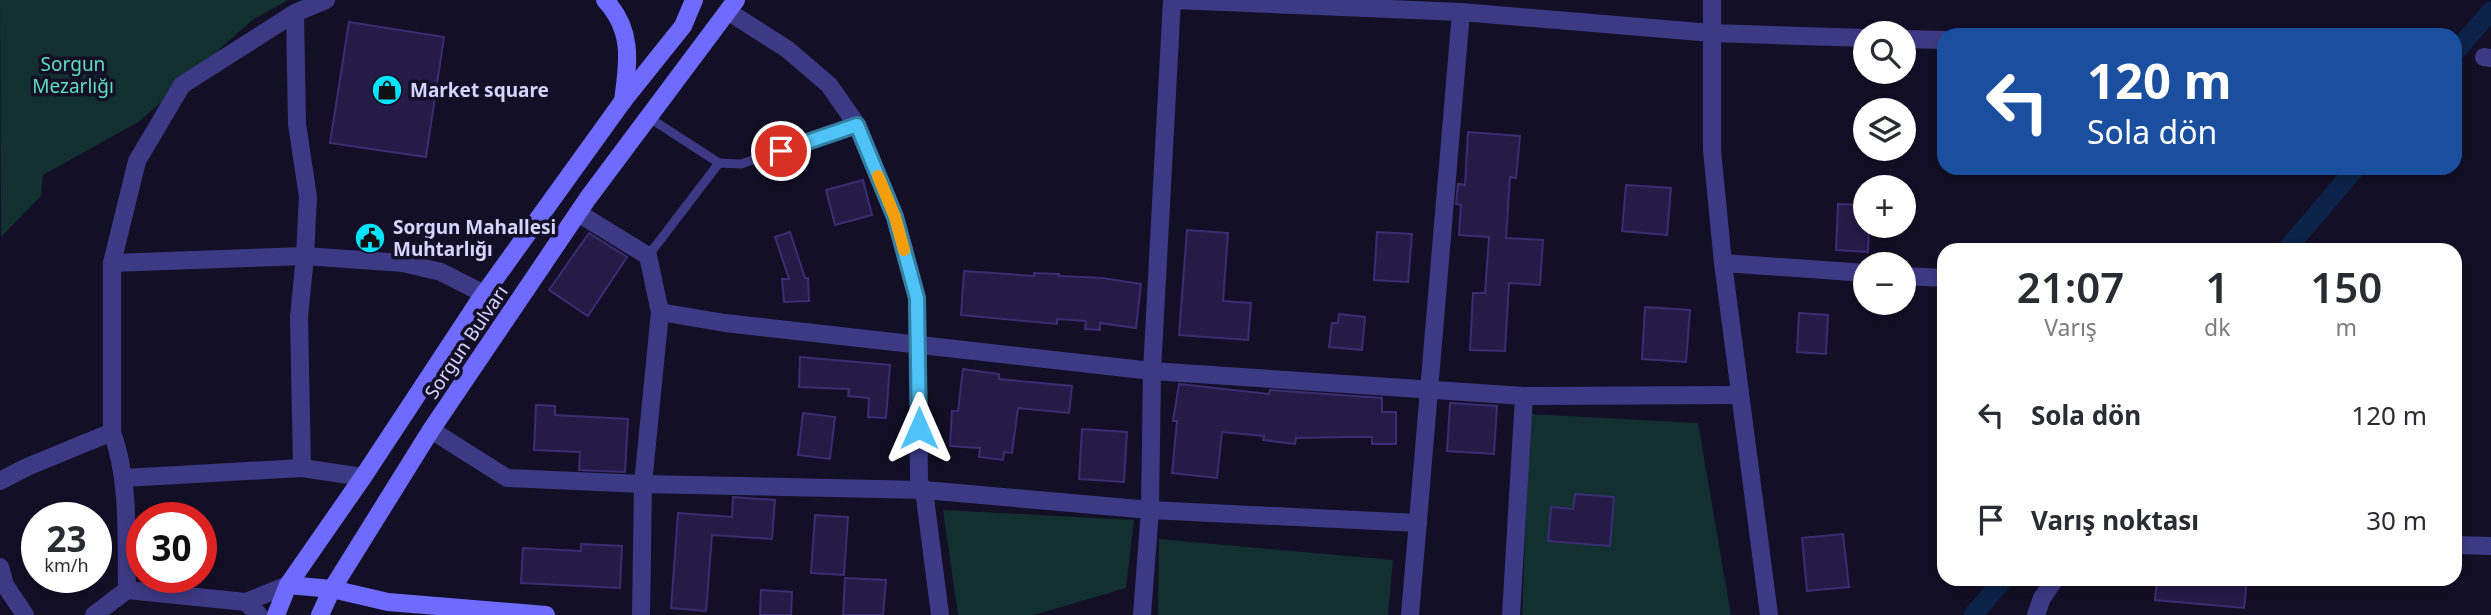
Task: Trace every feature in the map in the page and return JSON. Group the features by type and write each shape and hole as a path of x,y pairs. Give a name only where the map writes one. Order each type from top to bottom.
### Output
{"main road":[{"path":"605,0 624,29 629,57 623,101"},
{"name":"Sorgun Bulvarı","path":"276,615 288,585 484,294 623,101 683,26 694,0"},
{"name":"Sorgun Bulvarı","path":"320,615 332,589 431,430 578,213 732,6"},
{"path":"288,585 332,589 388,602 545,615"}],"street":[{"path":"126,553 124,478 120,456 111,432 113,262 137,161 182,85 295,13 326,0"},
{"path":"1142,615 1150,510 1153,370 1173,0 1461,12 1712,33 1853,37"},
{"path":"1712,0 1712,150 1723,263 1769,615"},
{"path":"732,6 830,85 857,125 895,217 917,298 919,483 924,490 940,615"},
{"path":"1410,615 1461,12"},
{"path":"295,13 297,124 308,197 299,317 302,468"},
{"path":"1916,39 1937,40"},
{"path":"578,213 648,256 660,312 643,484 641,615"},
{"path":"113,262 305,256 403,262 441,272 484,294"},
{"path":"1723,263 1853,272"},
{"path":"1916,277 1937,278"},
{"path":"660,312 726,323 1153,370 1524,396 1740,395"},
{"path":"1511,615 1524,396"},
{"path":"431,430 507,478 924,490 1150,510 1418,523"},
{"path":"0,481 111,432"},
{"path":"124,478 302,468 363,477"},
{"path":"2462,545 2491,546"},
{"path":"0,567 3,587 25,615"},
{"path":"157,593 246,602 288,585"},
{"path":"2036,615 2050,586"},
{"path":"94,615 126,591"},
{"path":"246,602 259,615"}],"lane":[{"path":"648,117 719,163 741,164 857,125"},
{"path":"648,256 719,163"}],"green space":[{"name":"Sorgun Mezarlığı","path":"0,0 288,0 251,21 140,121 43,175 41,196 1,237"},
{"path":"1530,414 1698,423 1731,615 1522,615"},
{"path":"943,510 1134,520 1126,588 1034,615 958,615"},
{"path":"1159,539 1393,560 1388,615 1158,615"}],"building":[{"name":"Market square","path":"349,22 444,37 426,157 330,143"},
{"path":"1468,132 1520,136 1516,178 1510,177 1506,238 1543,240 1540,285 1509,283 1505,351 1470,350 1473,293 1485,293 1489,237 1459,235 1461,205 1456,204 1458,184 1465,185"},
{"path":"863,180 872,215 835,225 826,190"},
{"path":"1626,185 1671,188 1667,235 1622,231"},
{"path":"1838,204 1853,205 1853,238 1869,238 1868,252 1836,250"},
{"path":"1187,230 1228,233 1223,301 1251,303 1248,340 1179,335"},
{"path":"790,232 805,278 808,278 809,301 784,302 782,279 789,279 775,237"},
{"path":"1377,232 1412,234 1408,282 1374,280"},
{"path":"589,233 627,257 588,316 549,290"},
{"path":"964,271 1034,276 1034,273 1059,274 1141,284 1136,328 1100,323 1100,330 1085,329 1086,321 1057,319 1057,324 961,315"},
{"path":"1645,307 1690,310 1686,362 1642,359"},
{"path":"1799,313 1828,315 1826,354 1797,352"},
{"path":"1339,314 1365,317 1362,350 1329,347 1332,323 1338,323"},
{"path":"800,357 890,365 886,418 868,417 869,398 848,396 849,389 799,387"},
{"path":"963,369 999,374 999,379 1072,386 1069,413 1018,408 1012,453 1004,452 1003,460 979,457 980,448 950,446 952,411 958,411"},
{"path":"1179,384 1269,394 1270,390 1382,398 1382,412 1396,412 1396,444 1372,444 1372,437 1348,437 1296,438 1295,444 1263,440 1264,436 1222,432 1217,478 1172,473 1177,421 1173,421"},
{"path":"1450,403 1497,406 1494,454 1447,451"},
{"path":"536,405 555,406 555,415 628,419 625,472 579,470 580,452 534,450"},
{"path":"803,413 835,417 830,459 798,455"},
{"path":"1082,429 1127,432 1124,482 1079,479"},
{"path":"1575,494 1614,497 1610,546 1548,541 1551,507 1573,509"},
{"path":"733,497 775,500 772,539 712,535 706,611 671,608 678,513 732,517"},
{"path":"815,515 848,517 844,575 811,573"},
{"path":"1843,534 1849,587 1807,591 1802,538"},
{"path":"581,544 622,546 620,588 521,583 523,548 581,551"},
{"path":"845,578 886,580 883,615 843,615"},
{"path":"2156,586 2246,586 2244,608 2155,600"},
{"path":"761,590 792,592 791,615 760,615"}],"waterway":[{"path":"2462,44 2491,11"},
{"path":"2292,243 2350,175"},
{"path":"1973,615 1998,586"}],"slow traffic":[{"path":"878,176 895,217 904,250"}],"place":[{"name":"Market square","path":"387,90"},
{"name":"Sorgun Mahallesi Muhtarlığı","path":"370,238"}],"route":[{"path":"781,151 857,125 895,217 917,298 919,428"}]}
